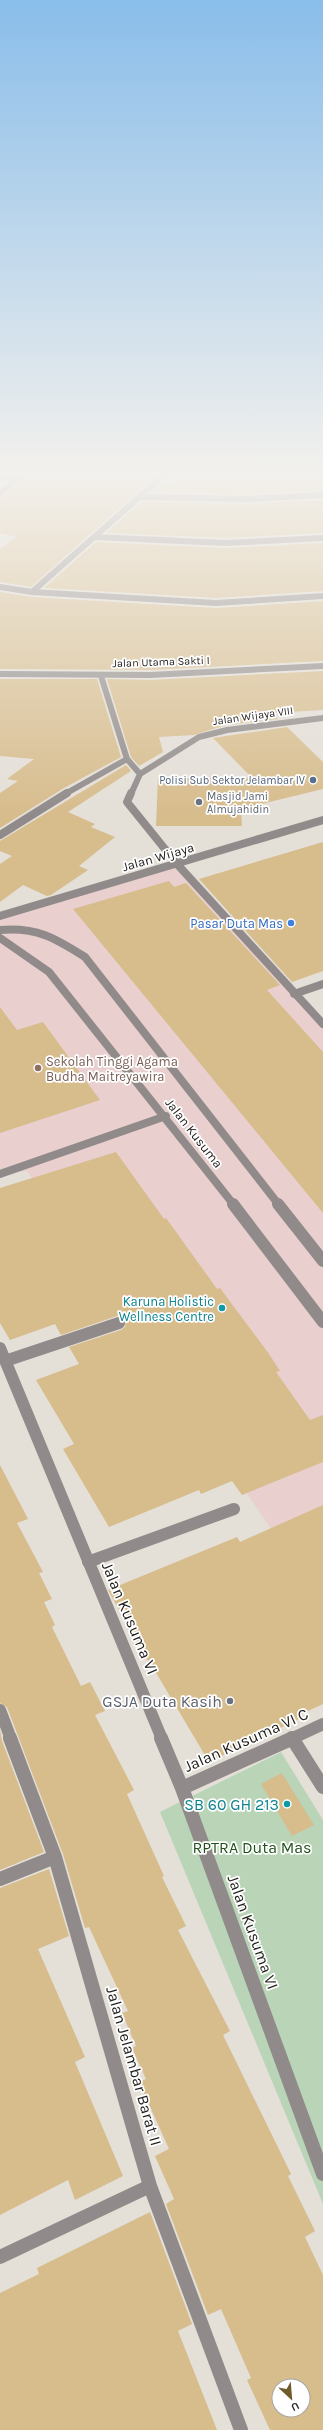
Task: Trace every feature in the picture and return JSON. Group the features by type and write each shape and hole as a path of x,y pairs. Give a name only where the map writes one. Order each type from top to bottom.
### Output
{"street":[{"path":"15,589 32,592 216,603 323,596"},
{"name":"Jalan Utama Sakti I","path":"0,674 101,676 150,675 323,666"},
{"path":"101,676 127,759 140,774 127,802 177,864 294,994 323,1024"},
{"name":"Jalan Wijaya VIII","path":"140,774 199,737 215,732 323,718"},
{"path":"0,835 63,795 127,759"},
{"name":"Jalan Wijaya","path":"0,916 323,820"},
{"name":"Jalan Kusuma","path":"0,930 21,927 38,930 85,957 323,1260"},
{"name":"Jalan Kusuma","path":"0,938 49,972 166,1116 323,1322"},
{"path":"294,994 323,984"},
{"path":"0,1174 166,1116"},
{"path":"5,1362 119,1323"},
{"name":"Jalan Kusuma VI","path":"0,1348 182,1788 323,2174"},
{"path":"88,1562 234,1509"},
{"name":"Jalan Jelambar Barat II","path":"0,1710 56,1857 150,2186 241,2430"},
{"name":"Jalan Kusuma VI C","path":"182,1788 323,1724"},
{"path":"292,1738 323,1788"},
{"path":"0,1879 56,1857"},
{"path":"0,2258 150,2186"}],"shaded area":[{"path":"173,861 323,1029 323,1605 27,1171 0,1174 0,917"}],"green space":[{"name":"RPTRA Duta Mas","path":"281,1752 323,1820 323,2204 160,1812"}],"building":[{"path":"68,589 323,589 323,591 216,598"},
{"path":"0,592 32,597 216,608 323,601 323,661 150,670 0,669"},
{"path":"323,671 323,710 272,713 278,719 226,725 194,735 159,737 163,752 139,766 131,757 107,679 150,680"},
{"path":"0,679 97,679 121,757 64,788 0,828 0,793 18,781 7,779 34,759 0,756"},
{"path":"287,727 323,762 323,789 241,809 242,826 156,826 158,778 252,778 213,738"},
{"path":"126,765 131,771 68,812 95,824 91,827 115,837 79,866 88,870 51,895 47,896 23,885 0,902 0,864 12,856 0,851 0,841"},
{"name":"Pasar Duta Mas","path":"323,842 323,971 292,982 199,879"},
{"path":"169,881 174,887 186,883 280,985 267,990 323,1052 323,1213 73,909"},
{"name":"Sekolah Tinggi Agama Budha Maitreyawira","path":"0,1007 17,1030 43,1022 100,1100 0,1133"},
{"path":"116,1152 217,1289 220,1288 269,1354 280,1371 276,1372 310,1420 323,1415 323,1462 242,1495 232,1481 201,1494 199,1490 109,1527 63,1449 74,1444 36,1380 79,1364 69,1347 121,1330 125,1327 126,1321 123,1317 117,1316 61,1335 55,1324 10,1340 0,1323 0,1188"},
{"path":"0,1465 28,1519 17,1523 43,1572 39,1573 52,1599 44,1602 55,1625 52,1627 81,1686 90,1682 105,1711 95,1715 134,1790 127,1794 164,1876 162,1877 186,1926 178,1930 230,2031 223,2035 291,2174 288,2176 315,2231 305,2237 323,2275 323,2430 270,2430 247,2380 251,2378 221,2309 208,2315 166,2204 174,2199 155,2156 169,2149 139,2082 146,2079 132,2048 136,2046 122,2013 128,2011 89,1927 85,1928 63,1854 7,1707 0,1703"},
{"path":"323,1505 323,1704 297,1716 299,1719 209,1762 155,1671 154,1672 108,1590 237,1537 240,1542"},
{"path":"0,1730 2,1741 44,1852 0,1870"},
{"name":"SB 60 GH 213","path":"282,1773 314,1825 292,1836 261,1784"},
{"path":"49,1869 69,1936 38,1949 85,2057 75,2062 123,2176 75,2200 68,2180 0,2215 0,1888"},
{"path":"150,2212 192,2324 178,2331 217,2430 0,2430 0,2293 39,2274 37,2268"}],"place":[{"name":"Polisi Sub Sektor Jelambar IV","path":"313,780"},
{"name":"Masjid Jami Almujahidin","path":"199,802"},
{"name":"Pasar Duta Mas","path":"291,923"},
{"name":"Sekolah Tinggi Agama Budha Maitreyawira","path":"38,1068"},
{"name":"Karuna Holistic Wellness Centre","path":"222,1308"},
{"name":"GSJA Duta Kasih","path":"230,1701"},
{"name":"SB 60 GH 213","path":"287,1804"}]}
